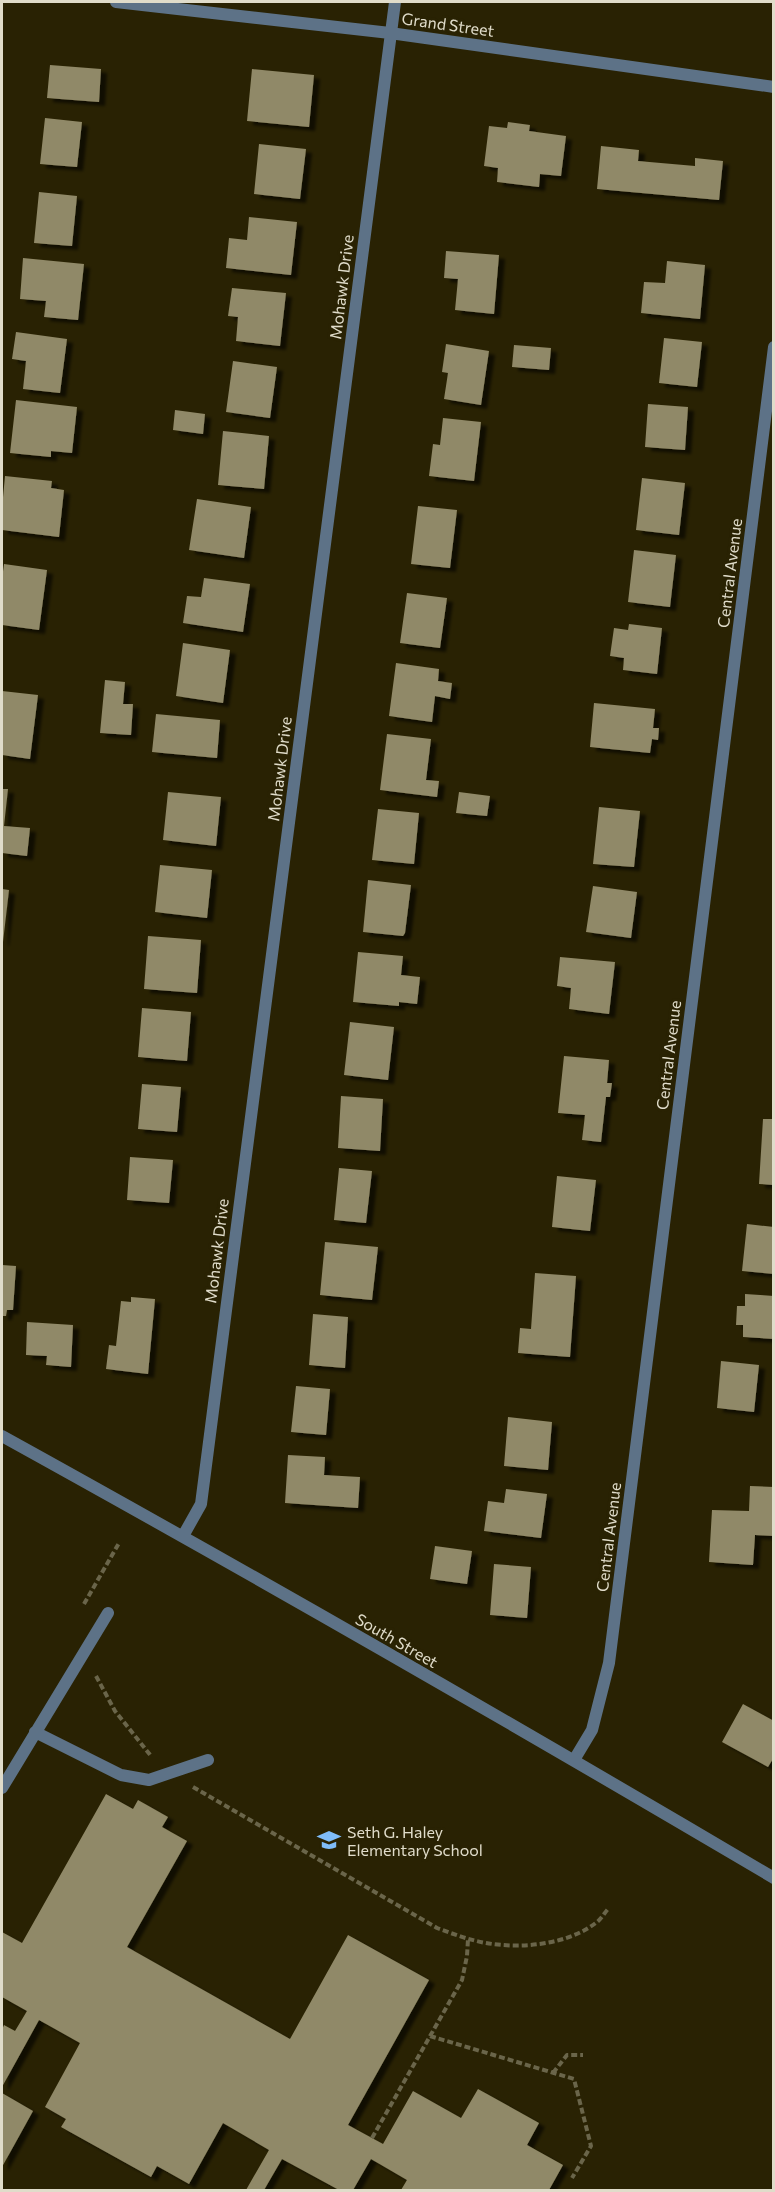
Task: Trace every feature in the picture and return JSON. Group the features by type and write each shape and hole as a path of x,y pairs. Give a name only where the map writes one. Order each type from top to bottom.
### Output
{"street":[{"name":"Grand Street","path":"117,2 390,33 774,87"},
{"name":"Mohawk Drive","path":"183,1536 201,1504 395,2"},
{"name":"Central Avenue","path":"574,1760 592,1730 609,1663 774,347"},
{"name":"South Street","path":"2,1436 183,1536 574,1760 774,1878"},
{"path":"2,1788 108,1613"},
{"path":"35,1732 121,1775 149,1780 208,1760"}],"path":[{"path":"81,1610 119,1543"},
{"path":"84,1653 115,1711 149,1755 197,1790 437,1929 468,1939 504,1945 547,1943 578,1933 597,1922 609,1908"},
{"path":"372,2138 462,1980 468,1939"},
{"path":"430,2036 574,2079 591,2146 572,2178"},
{"path":"553,2073 567,2055 583,2055"}],"building":[{"path":"50,65 101,69 99,102 47,98"},
{"path":"252,69 314,75 309,127 247,121"},
{"path":"45,118 82,122 77,167 40,164"},
{"path":"508,122 530,125 529,131 566,136 561,176 540,174 539,187 497,182 498,168 484,166 489,126 507,128"},
{"path":"259,144 306,149 300,199 254,194"},
{"path":"601,146 639,150 638,161 695,166 695,158 723,161 719,200 597,189"},
{"path":"39,192 77,196 72,246 34,243"},
{"path":"249,217 297,222 291,275 226,268 229,238 247,240"},
{"path":"446,251 499,255 494,314 455,310 458,279 444,278"},
{"path":"23,258 84,264 78,320 44,317 46,301 20,299"},
{"path":"667,261 705,265 700,319 641,313 644,282 665,283"},
{"path":"232,288 286,293 280,346 236,341 238,317 228,316"},
{"path":"16,332 67,339 60,393 23,389 26,361 12,359"},
{"path":"664,338 702,342 697,387 659,383"},
{"path":"446,344 489,351 481,405 444,399 448,373 442,372"},
{"path":"514,345 551,348 549,370 512,367"},
{"path":"233,361 277,367 270,418 226,412"},
{"path":"16,400 77,407 72,453 51,451 51,457 10,453"},
{"path":"648,404 688,407 685,450 645,447"},
{"path":"175,410 205,414 203,434 173,430"},
{"path":"443,418 481,422 474,481 429,476 433,444 440,445"},
{"path":"223,431 269,436 264,489 218,485"},
{"path":"5,476 52,481 51,488 64,490 59,537 2,530"},
{"path":"642,478 685,483 679,535 636,530"},
{"path":"197,499 251,507 244,558 189,550"},
{"path":"418,506 457,510 450,568 411,564"},
{"path":"634,550 676,555 670,607 628,602"},
{"path":"4,564 47,570 39,630 2,625"},
{"path":"204,578 250,584 243,632 183,623 187,596 201,597"},
{"path":"407,593 447,598 440,648 400,643"},
{"path":"629,624 662,628 657,674 623,670 624,658 610,656 614,628 628,630"},
{"path":"183,643 230,650 223,703 176,696"},
{"path":"396,663 439,669 438,681 452,683 450,699 435,696 432,722 389,716"},
{"path":"105,680 125,682 123,704 133,704 131,735 100,733"},
{"path":"2,691 38,695 30,759 2,755"},
{"path":"594,703 655,709 653,728 659,728 658,740 652,739 650,753 590,747"},
{"path":"156,714 220,720 217,758 152,752"},
{"path":"387,734 431,739 426,780 439,781 437,797 380,790"},
{"path":"2,789 8,789 4,826 30,828 27,856 2,853"},
{"path":"168,792 221,797 216,846 163,840"},
{"path":"459,792 490,796 487,816 456,813"},
{"path":"599,807 640,811 634,867 593,864"},
{"path":"378,809 419,813 414,864 372,860"},
{"path":"160,865 212,870 207,918 155,912"},
{"path":"368,880 411,885 403,936 363,932"},
{"path":"593,886 637,892 631,938 586,932"},
{"path":"2,889 9,890 3,942 2,942"},
{"path":"148,936 201,940 197,993 144,989"},
{"path":"358,952 403,956 401,975 420,977 417,1004 399,1002 399,1006 353,1002"},
{"path":"560,957 615,962 609,1014 569,1009 571,988 557,986"},
{"path":"142,1008 191,1012 187,1061 138,1057"},
{"path":"350,1022 394,1027 388,1080 344,1075"},
{"path":"564,1056 609,1060 607,1083 612,1083 610,1097 606,1097 601,1142 582,1140 585,1115 558,1113"},
{"path":"142,1084 181,1087 177,1132 138,1129"},
{"path":"341,1096 383,1099 380,1151 338,1148"},
{"path":"763,1119 774,1119 774,1185 759,1184"},
{"path":"130,1157 173,1160 169,1203 127,1200"},
{"path":"339,1168 372,1171 366,1223 334,1220"},
{"path":"557,1176 596,1180 590,1231 552,1227"},
{"path":"747,1224 774,1227 774,1274 742,1271"},
{"path":"325,1242 378,1247 372,1300 320,1295"},
{"path":"2,1265 16,1266 13,1310 7,1310 6,1316 2,1316"},
{"path":"535,1273 576,1276 570,1357 518,1353 520,1328 531,1329"},
{"path":"745,1294 774,1296 774,1339 743,1337 743,1325 736,1325 737,1306 745,1306"},
{"path":"131,1297 155,1299 148,1374 106,1369 109,1345 116,1346 121,1301 131,1302"},
{"path":"313,1314 348,1317 345,1368 309,1365"},
{"path":"27,1322 73,1325 71,1367 46,1365 47,1356 26,1355"},
{"path":"721,1361 759,1365 754,1412 717,1408"},
{"path":"296,1386 330,1389 326,1435 291,1432"},
{"path":"508,1417 552,1422 548,1470 504,1466"},
{"path":"288,1455 325,1457 324,1475 360,1477 358,1508 285,1503"},
{"path":"750,1486 774,1487 774,1536 755,1535 753,1565 709,1562 712,1510 749,1511"},
{"path":"506,1489 547,1494 541,1538 484,1531 488,1501 504,1503"},
{"path":"435,1546 472,1551 467,1584 430,1579"},
{"path":"494,1564 531,1567 527,1618 490,1615"},
{"path":"743,1704 774,1721 774,1757 768,1767 722,1742"},
{"path":"106,1794 133,1809 138,1800 168,1817 162,1827 187,1841 127,1947 290,2039 348,1935 429,1980 348,2125 383,2144 413,2091 461,2118 478,2089 539,2123 527,2145 563,2165 549,2190 401,2190 407,2180 371,2159 353,2190 339,2190 282,2159 264,2190 246,2190 269,2150 223,2123 189,2184 157,2166 151,2177 61,2127 66,2119 45,2107 80,2043 39,2020 2,2087 2,2030 4,2025 15,2031 27,2011 2,1997 2,1932 22,1943"},
{"path":"2,2093 33,2111 2,2167"}],"place":[{"name":"Seth G. Haley Elementary School","path":"329,1840"}]}
